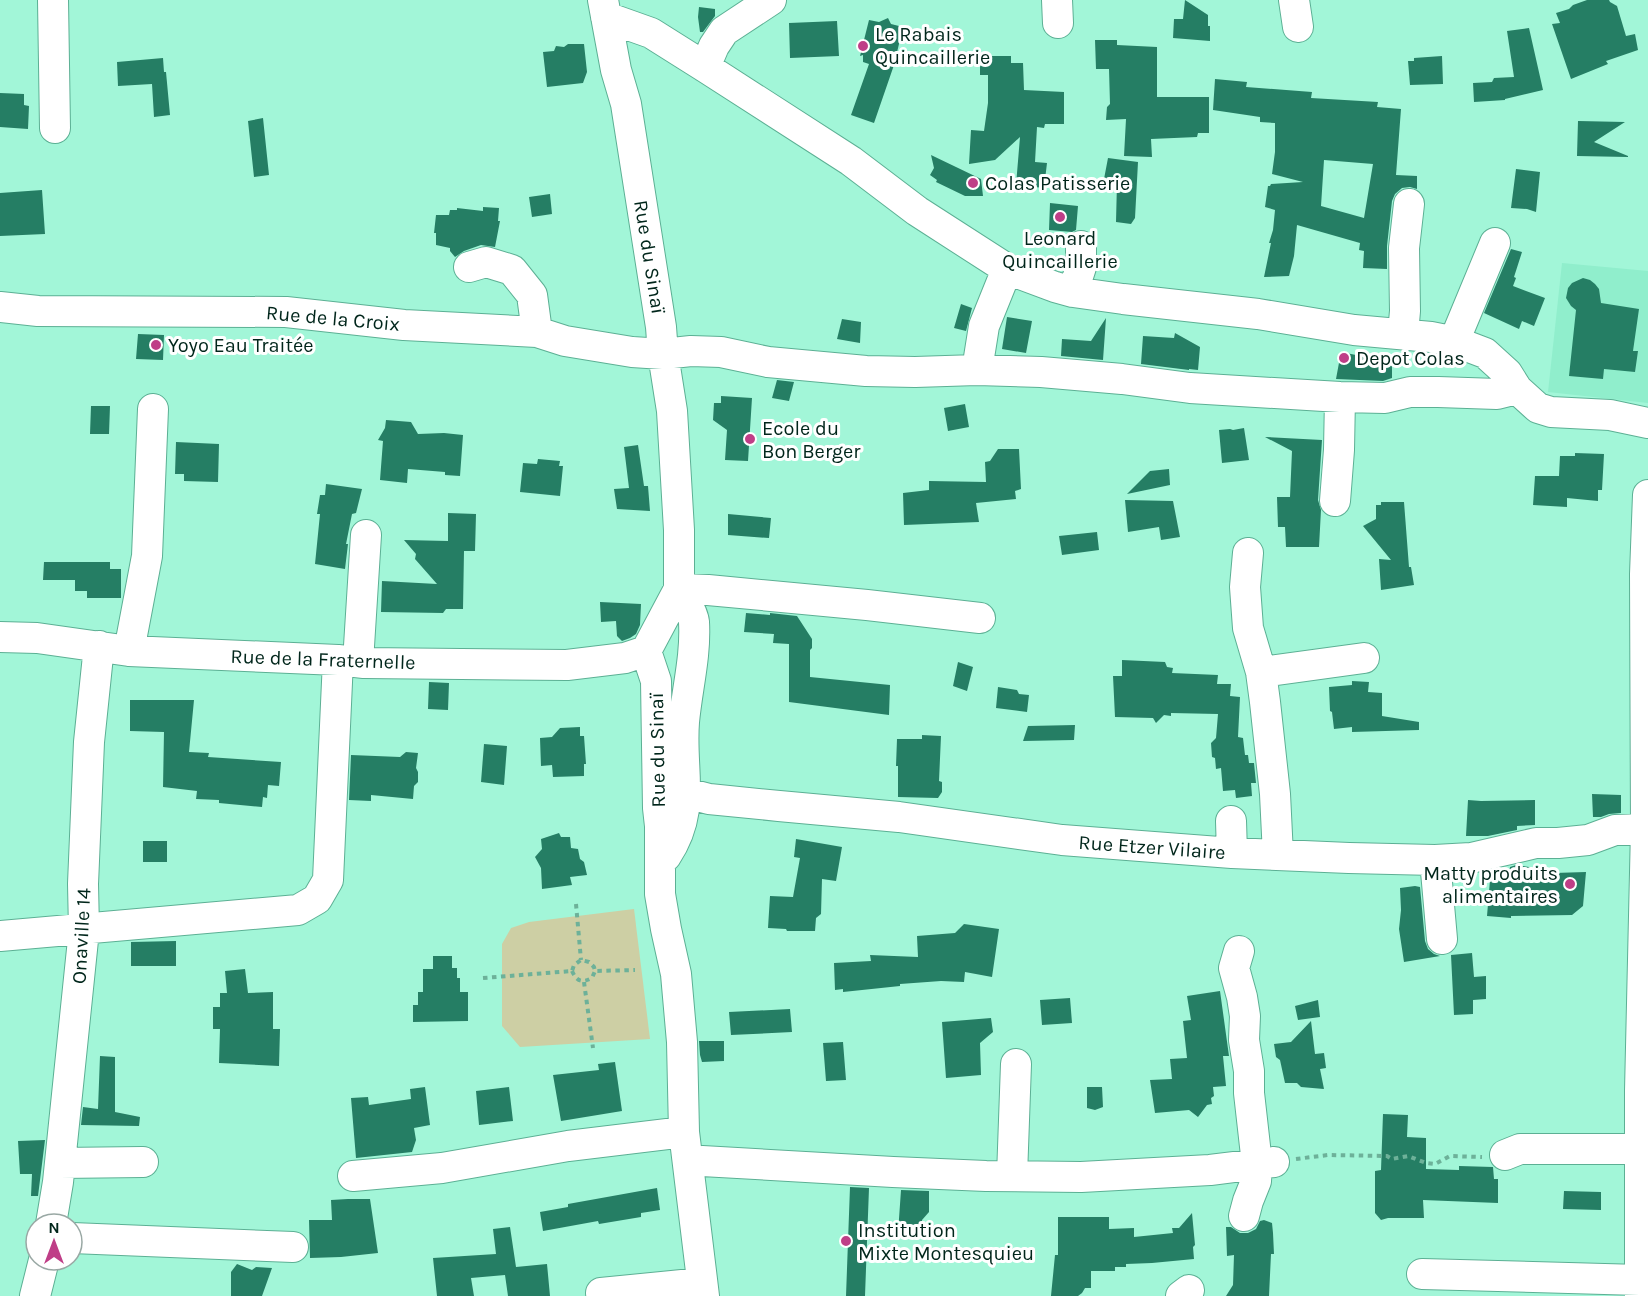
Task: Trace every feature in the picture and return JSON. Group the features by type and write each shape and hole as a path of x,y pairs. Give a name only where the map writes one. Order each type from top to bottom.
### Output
{"street":[{"path":"53,0 55,128"},
{"path":"762,0 772,0"},
{"path":"705,67 714,46 724,31 772,0"},
{"path":"604,9 651,33 851,161 917,212 1007,269 1072,292 1258,314 1354,330 1456,342 1485,353 1507,373 1517,389 1538,408 1551,412 1610,415 1648,423"},
{"name":"Rue du Sinaï","path":"604,9 616,69 626,104 672,411 679,530 679,589 646,651 656,681 667,798 660,826 660,894 676,974 682,1042 684,1132 703,1289"},
{"path":"1403,334 1404,248 1409,204"},
{"path":"1456,342 1458,332 1495,243"},
{"path":"1072,292 1082,267 1081,246"},
{"path":"470,267 486,262 512,270 532,295 537,332"},
{"path":"977,370 984,326 1007,269"},
{"name":"Rue de la Croix","path":"0,307 38,310 286,312 404,325 537,332 565,341 632,352 663,354 692,351 721,352 768,362 866,371 1041,372 1190,388 1340,397 1385,398 1410,392 1497,394 1517,389"},
{"path":"1335,501 1340,397"},
{"path":"129,651 147,556 153,409"},
{"path":"1422,1274 1640,1288 1640,1091 1645,1038 1645,574 1648,495"},
{"path":"0,936 298,910 318,898 328,880 348,661 366,535"},
{"path":"1248,553 1245,587 1248,628 1261,672 1275,795 1278,855"},
{"path":"667,798 682,738 693,654 694,619 679,589 867,604 980,618"},
{"name":"Rue de la Fraternelle","path":"0,637 37,638 129,651 348,661 567,665 625,658 646,651"},
{"name":"Onaville 14","path":"53,1212 84,930 83,884 89,742 99,646"},
{"path":"1261,672 1364,658"},
{"name":"Rue Etzer Vilaire","path":"667,798 709,799 899,817 1062,840 1232,853 1435,860 1471,858 1536,843 1588,840 1616,830 1646,829"},
{"path":"1231,821 1232,853"},
{"path":"1435,860 1442,939"},
{"path":"1239,951 1234,968 1245,1016 1244,1040 1250,1071 1249,1093 1266,1163 1256,1181 1244,1216"},
{"path":"1012,1176 1016,1064"},
{"path":"353,1176 442,1168 568,1146 684,1132"},
{"path":"1505,1155 1520,1149 1641,1149"},
{"path":"689,1163 702,1161 904,1173 1081,1178 1210,1170 1266,1163"},
{"path":"60,1163 143,1162"},
{"path":"84,1238 294,1247"},
{"path":"35,1296 41,1272"},
{"path":"601,1293 703,1289"}],"path":[{"path":"576,904 581,960"},
{"path":"581,960 589,962 595,971 592,978 584,982 575,978 573,971 574,965 581,960"},
{"path":"595,971 635,970"},
{"path":"483,978 573,971"},
{"path":"584,982 593,1048"},
{"path":"1266,1163 1329,1155 1387,1156 1392,1159 1408,1156 1435,1164 1450,1156 1505,1155"}],"shaded area":[{"path":"1562,263 1648,271 1648,403 1548,392"},
{"path":"634,909 650,1039 520,1047 502,1026 502,944 511,928 529,922"}],"building":[{"path":"1185,0 1208,15 1210,41 1173,38 1174,19 1183,19"},
{"path":"1587,0 1609,0 1617,6 1626,36 1635,34 1638,50 1606,61 1608,64 1571,79 1552,24 1560,23 1556,13"},
{"path":"699,7 715,9 715,16 703,32 700,32"},
{"path":"888,18 891,24 903,27 894,65 874,123 851,115 869,64 863,62 863,55 860,56 869,20 879,22"},
{"path":"837,21 839,56 790,58 789,23"},
{"path":"1529,28 1543,90 1505,100 1474,102 1473,83 1492,82 1494,78 1514,77 1507,31"},
{"path":"1095,40 1117,40 1117,45 1157,47 1157,97 1209,97 1209,133 1198,133 1197,137 1151,139 1152,157 1124,156 1126,119 1106,120 1107,107 1110,104 1109,69 1096,69"},
{"path":"568,44 584,44 587,72 583,83 547,87 543,52 554,51 556,46 564,47"},
{"path":"980,56 1011,56 1011,63 1023,63 1024,90 1064,92 1064,124 1045,124 1044,128 1037,127 1035,162 1047,163 1044,188 1016,185 1020,137 995,160 969,164 971,130 984,131 988,103 988,75 980,75"},
{"path":"1442,56 1443,84 1410,85 1408,61 1414,61 1414,58"},
{"path":"163,58 170,115 154,117 152,84 118,86 117,62"},
{"path":"1215,79 1247,82 1246,87 1312,92 1311,98 1378,102 1377,107 1401,109 1396,175 1417,176 1417,189 1402,188 1395,194 1392,201 1387,269 1363,268 1364,251 1359,250 1360,243 1297,225 1294,256 1289,276 1264,277 1275,210 1265,207 1268,186 1303,182 1272,174 1275,123 1260,122 1260,117 1213,110","holes":["1324,160 1373,164 1364,218 1321,206"]},
{"path":"0,93 24,94 24,105 29,106 28,129 0,127"},
{"path":"263,118 269,175 254,177 248,121"},
{"path":"1578,121 1625,122 1594,142 1628,157 1577,156"},
{"path":"931,155 981,179 983,196 965,196 936,182 937,180 930,175 934,168"},
{"path":"1108,158 1138,162 1135,218 1131,224 1116,222 1117,182 1104,179"},
{"path":"1516,169 1540,172 1536,212 1511,208"},
{"path":"42,190 45,234 0,236 0,193"},
{"path":"550,194 552,214 532,217 529,197"},
{"path":"1050,203 1078,206 1076,230 1072,232 1049,230"},
{"path":"483,207 499,208 498,221 500,221 495,247 481,245 455,257 450,248 436,245 436,233 434,233 436,215 449,215 450,210 457,210 457,208 483,211"},
{"path":"1511,249 1522,252 1513,286 1545,298 1534,326 1522,321 1519,329 1484,313"},
{"path":"1583,278 1590,280 1599,289 1601,303 1639,309 1633,351 1638,351 1635,372 1604,369 1603,379 1569,376 1576,310 1566,298 1568,288 1572,283"},
{"path":"961,304 972,308 966,331 954,328"},
{"path":"1007,317 1032,321 1026,353 1002,349"},
{"path":"1106,318 1103,360 1061,356 1062,339 1091,341"},
{"path":"842,319 861,322 860,343 837,339"},
{"path":"1175,333 1200,347 1198,370 1141,364 1143,336 1174,338"},
{"path":"138,334 164,335 163,360 136,359"},
{"path":"1341,352 1361,356 1392,356 1392,378 1383,381 1336,379"},
{"path":"777,380 794,382 789,401 772,398"},
{"path":"721,396 752,398 748,461 725,460 727,430 713,420 714,403 721,403"},
{"path":"965,404 969,427 948,431 944,408"},
{"path":"91,406 110,406 109,434 90,434"},
{"path":"386,420 411,422 418,434 463,435 460,476 445,475 445,472 408,469 407,483 380,480 383,441 378,440 385,428"},
{"path":"1244,428 1249,460 1222,463 1219,430"},
{"path":"1265,437 1322,440 1318,500 1321,510 1319,547 1286,547 1285,527 1278,527 1277,497 1290,497 1292,451"},
{"path":"176,442 219,444 218,482 184,481 184,474 175,474"},
{"path":"638,445 644,486 648,486 650,511 617,509 614,489 629,488 624,447"},
{"path":"998,449 1019,449 1021,489 1015,491 1016,499 976,503 979,522 904,525 903,493 929,490 929,481 986,482 985,462 990,461"},
{"path":"1575,453 1604,454 1602,490 1598,490 1598,501 1567,498 1567,507 1533,505 1535,476 1559,476 1560,456 1575,456"},
{"path":"538,459 560,461 559,466 563,466 560,496 520,492 523,463 537,464"},
{"path":"1169,469 1170,485 1127,494 1150,471"},
{"path":"326,484 362,489 356,513 352,514 346,544 348,544 345,569 315,564 320,514 317,514 320,495 325,495"},
{"path":"1125,500 1173,501 1180,537 1161,540 1159,527 1128,532"},
{"path":"1381,502 1404,502 1409,567 1411,567 1414,585 1381,590 1379,559 1391,560 1363,526 1376,519 1376,505 1381,505"},
{"path":"448,513 476,514 475,551 464,551 463,609 446,609 443,613 381,612 382,581 437,584 415,559 416,554 404,540 448,541"},
{"path":"728,514 771,518 769,538 728,535"},
{"path":"1097,532 1099,550 1062,555 1059,536"},
{"path":"44,562 110,562 110,569 121,569 121,598 87,598 87,591 75,591 75,580 43,580"},
{"path":"600,602 641,604 640,625 636,634 622,641 617,636 616,621 601,622"},
{"path":"746,613 797,616 812,639 810,677 890,685 889,715 789,702 789,644 773,643 774,634 744,632"},
{"path":"1122,660 1165,662 1167,667 1173,668 1172,673 1218,675 1217,684 1231,684 1230,696 1240,697 1238,737 1243,738 1245,755 1248,755 1249,763 1254,763 1256,783 1251,783 1252,796 1236,798 1235,790 1223,791 1221,768 1216,769 1211,743 1216,738 1218,714 1171,713 1171,716 1164,715 1156,723 1153,718 1115,717 1113,676 1122,676"},
{"path":"958,662 973,667 967,691 953,686"},
{"path":"1352,681 1369,682 1368,692 1382,693 1382,716 1419,722 1419,730 1352,732 1352,727 1334,729 1330,711 1329,687 1352,685"},
{"path":"429,682 449,683 448,710 428,709"},
{"path":"998,687 1017,690 1019,694 1029,695 1027,712 996,708"},
{"path":"130,700 194,700 189,752 209,753 208,757 281,762 279,786 268,785 267,798 263,797 262,807 196,799 197,791 163,787 164,732 130,731"},
{"path":"1075,725 1074,740 1023,741 1028,726"},
{"path":"580,727 580,736 584,736 586,764 584,764 584,776 553,777 552,765 541,766 540,738 552,737 560,728"},
{"path":"922,735 941,736 939,781 942,782 942,792 938,798 898,797 897,739 922,739"},
{"path":"484,744 507,746 504,785 481,782"},
{"path":"406,752 418,753 416,768 418,782 414,786 413,799 371,795 371,801 349,800 351,755 400,757"},
{"path":"1592,794 1621,795 1621,813 1593,817"},
{"path":"1468,800 1535,800 1535,825 1517,826 1517,830 1488,836 1466,836"},
{"path":"559,833 561,837 570,837 571,848 578,849 587,875 570,877 572,885 542,889 541,868 535,857 542,849 541,839"},
{"path":"796,839 842,847 836,881 822,879 821,914 816,918 815,931 768,928 770,896 793,897 800,858 794,857"},
{"path":"143,841 167,841 167,862 143,862"},
{"path":"1516,865 1542,869 1553,868 1554,873 1586,872 1583,906 1572,915 1511,916 1511,918 1487,916 1490,880 1508,881 1510,867"},
{"path":"1420,887 1425,941 1428,949 1440,956 1404,962 1399,929 1400,888"},
{"path":"964,924 999,929 992,977 965,972 964,982 900,984 900,986 843,992 843,989 835,990 834,963 871,961 870,955 918,957 917,936 955,933"},
{"path":"176,941 176,966 131,966 131,942"},
{"path":"1472,953 1474,977 1486,976 1486,999 1473,1000 1473,1014 1454,1015 1451,955"},
{"path":"433,956 452,956 452,968 457,968 457,978 460,978 460,992 468,992 468,1021 413,1022 413,1005 418,1005 418,992 423,992 423,969 433,969"},
{"path":"245,969 248,993 273,992 273,1029 280,1029 279,1066 219,1063 220,1029 213,1029 213,1007 220,1007 220,993 227,993 225,971"},
{"path":"1220,991 1229,1056 1223,1056 1226,1086 1213,1087 1212,1104 1207,1105 1198,1117 1189,1110 1155,1113 1150,1080 1172,1079 1170,1059 1187,1058 1183,1021 1191,1020 1187,996"},
{"path":"1070,998 1072,1023 1042,1025 1040,1000"},
{"path":"1318,1000 1320,1017 1298,1020 1295,1006"},
{"path":"790,1009 792,1032 731,1035 729,1012"},
{"path":"991,1018 993,1032 980,1043 981,1075 946,1078 942,1022"},
{"path":"1311,1021 1315,1054 1324,1053 1326,1068 1320,1069 1324,1089 1301,1087 1297,1083 1285,1083 1280,1060 1276,1057 1274,1044 1291,1042"},
{"path":"699,1041 724,1041 724,1061 702,1062"},
{"path":"843,1042 846,1080 826,1081 823,1043"},
{"path":"100,1056 115,1057 115,1112 140,1117 139,1126 81,1125 83,1107 98,1109"},
{"path":"615,1062 622,1111 561,1121 553,1075 599,1070 598,1064"},
{"path":"425,1087 430,1125 414,1128 416,1140 412,1152 356,1158 351,1098 368,1097 369,1105 411,1099 410,1089"},
{"path":"509,1087 513,1121 479,1125 476,1091"},
{"path":"1087,1087 1102,1087 1103,1107 1095,1110 1087,1108"},
{"path":"1383,1114 1408,1115 1407,1137 1426,1138 1426,1169 1459,1170 1459,1166 1493,1167 1494,1179 1498,1179 1498,1203 1423,1200 1424,1218 1381,1220 1375,1213 1375,1171 1381,1170"},
{"path":"45,1140 38,1196 31,1196 32,1174 20,1174 18,1141"},
{"path":"850,1187 869,1188 865,1296 846,1296"},
{"path":"657,1188 660,1210 641,1213 641,1217 599,1224 598,1221 543,1231 540,1212 568,1207 568,1204"},
{"path":"901,1190 929,1191 929,1212 922,1220 922,1232 898,1233"},
{"path":"1564,1191 1601,1192 1601,1210 1563,1209"},
{"path":"370,1199 378,1253 310,1258 309,1220 332,1220 331,1200"},
{"path":"1192,1213 1194,1259 1126,1264 1126,1267 1115,1267 1115,1271 1091,1271 1091,1288 1085,1288 1078,1296 1051,1296 1055,1255 1058,1255 1058,1217 1109,1217 1109,1229 1134,1228 1134,1237 1173,1233 1172,1228 1179,1228"},
{"path":"1260,1221 1272,1223 1273,1233 1274,1254 1271,1254 1269,1296 1226,1296 1233,1285 1234,1255 1227,1256 1226,1227 1231,1227 1240,1233 1248,1233 1256,1229"},
{"path":"510,1227 516,1267 547,1264 550,1296 508,1296 505,1275 471,1278 474,1296 437,1296 433,1258 496,1254 493,1229"},
{"path":"237,1264 252,1270 256,1267 272,1268 262,1296 231,1296 231,1272"}],"place":[{"name":"Le Rabais Quincaillerie","path":"863,46"},
{"name":"Colas Patisserie","path":"973,183"},
{"name":"Leonard Quincaillerie","path":"1060,217"},
{"name":"Yoyo Eau Traitée","path":"156,345"},
{"name":"Depot Colas","path":"1344,358"},
{"name":"Ecole du Bon Berger","path":"750,439"},
{"name":"Matty produits alimentaires","path":"1570,884"},
{"name":"Institution Mixte Montesquieu","path":"846,1241"}]}
